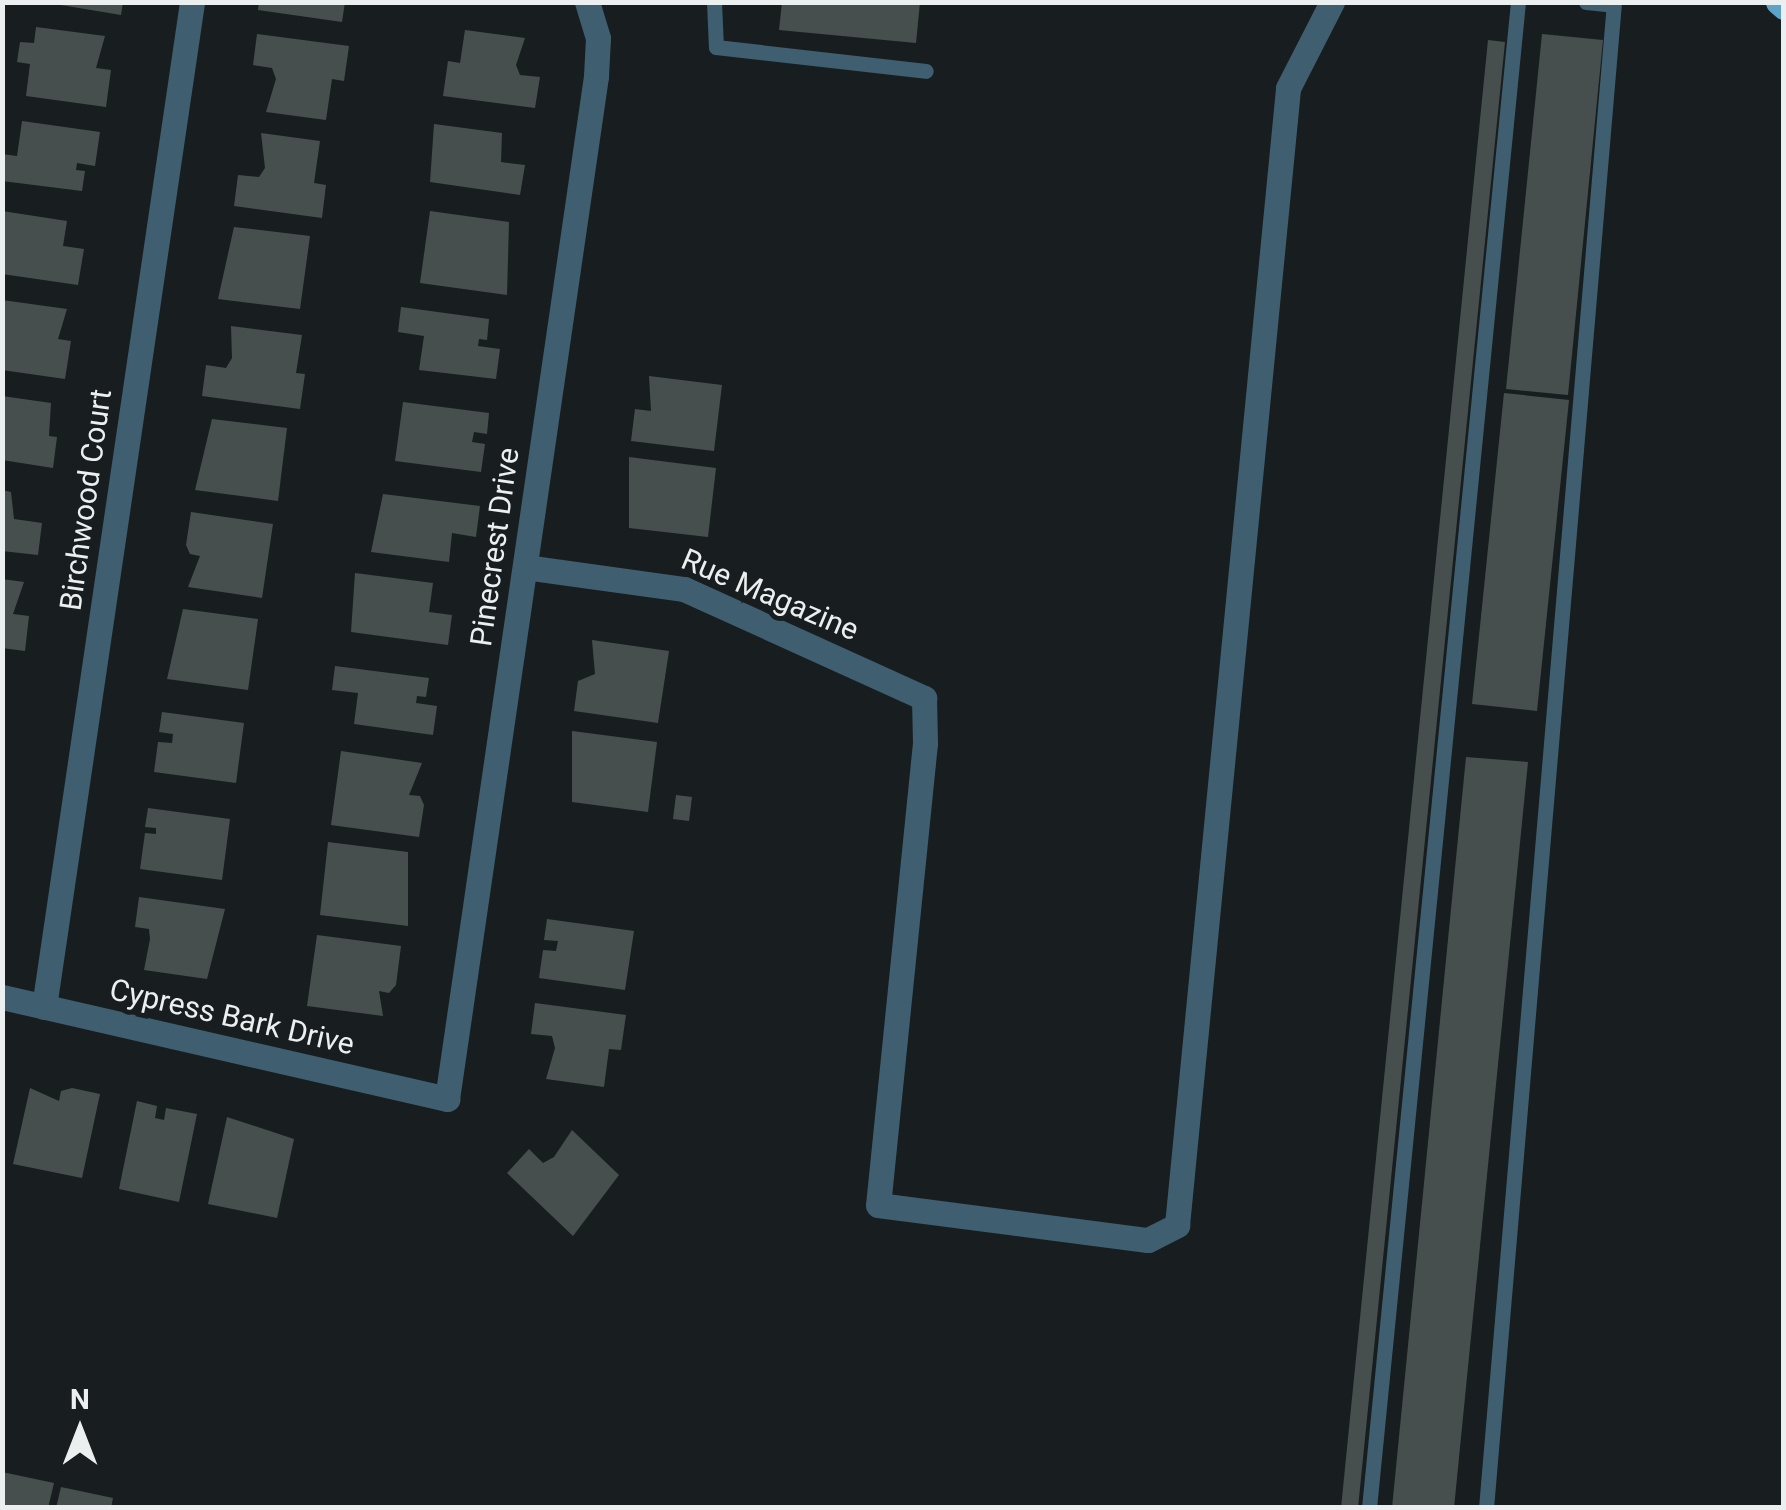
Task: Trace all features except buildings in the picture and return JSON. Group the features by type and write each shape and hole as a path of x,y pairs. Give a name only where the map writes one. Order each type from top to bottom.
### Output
{"street":[{"name":"Birchwood Court","path":"44,1007 192,2"},
{"name":"Rue Magazine","path":"524,566 684,589 924,698 925,744 878,1206 1148,1240 1177,1225 1288,88 1332,2"},
{"name":"Pinecrest Drive","path":"447,1099 598,55 588,4"},
{"name":"Cypress Bark Drive","path":"2,998 447,1099"}],"lane":[{"path":"714,2 716,47 926,71"},
{"path":"1369,1508 1518,2"},
{"path":"1486,1508 1614,4 1586,2"}]}
